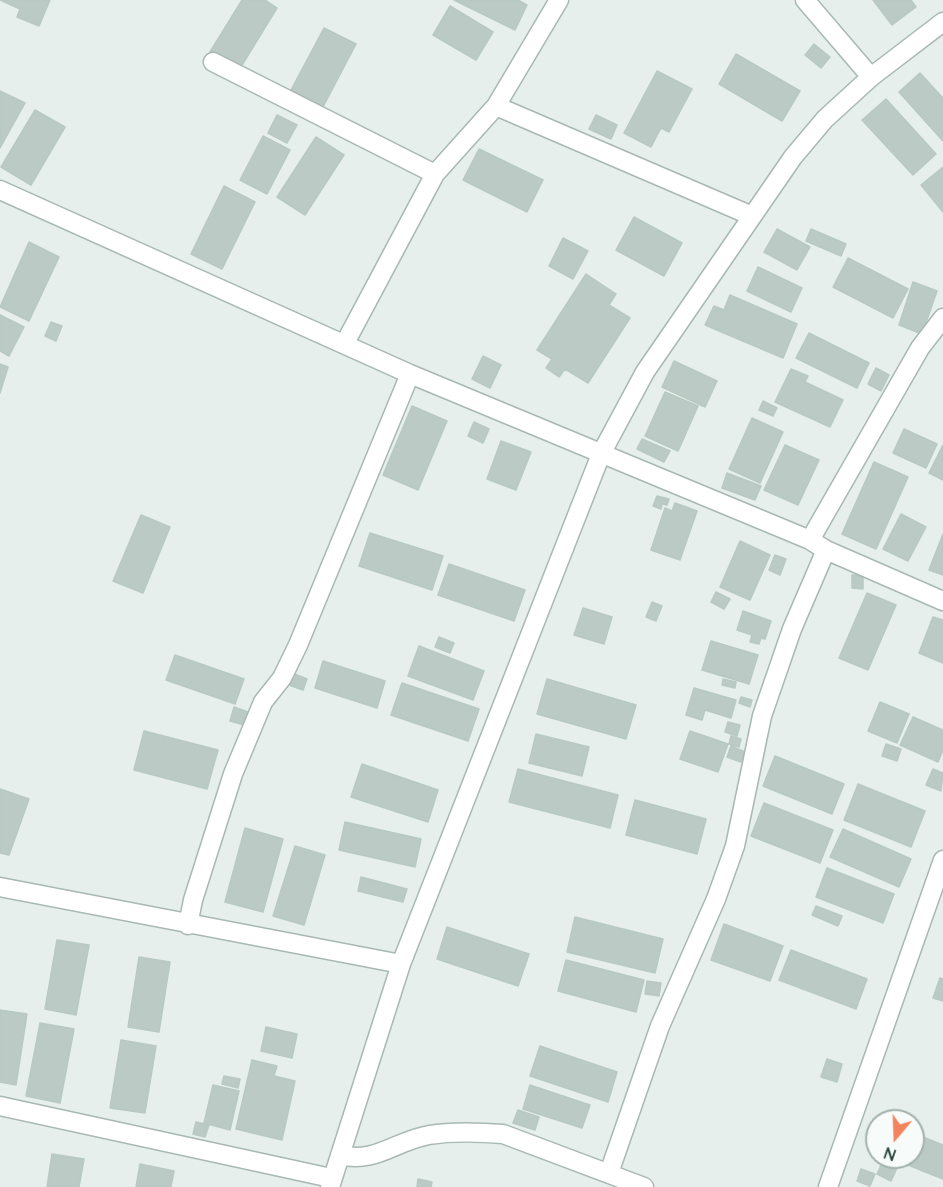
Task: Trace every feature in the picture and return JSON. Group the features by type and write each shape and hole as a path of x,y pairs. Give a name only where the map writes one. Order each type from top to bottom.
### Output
{"street":[{"path":"345,343 435,174 496,106 560,0"},
{"path":"805,0 872,77"},
{"path":"0,1106 330,1182 401,964 601,454 645,372 806,141 825,119 872,77 943,22"},
{"path":"213,62 435,174"},
{"path":"496,106 752,216"},
{"path":"0,190 410,374 810,540 826,550 943,601"},
{"path":"810,540 920,348 943,318"},
{"path":"188,925 193,900 233,774 263,702 282,678 298,645 410,374"},
{"path":"609,1173 660,1026 716,899 735,846 762,716 792,629 826,550"},
{"path":"828,1187 943,860"},
{"path":"0,887 188,925 401,964"},
{"path":"340,1155 356,1159 373,1157 403,1142 428,1136 480,1132 503,1134 644,1187"}],"building":[{"path":"0,0 50,0 39,26 17,17 20,9"},
{"path":"242,0 265,0 277,8 239,70 210,52"},
{"path":"454,0 518,0 527,5 515,30"},
{"path":"873,0 911,0 916,7 892,25"},
{"path":"450,6 493,32 476,60 433,35"},
{"path":"324,28 356,44 323,107 291,90"},
{"path":"814,44 830,57 821,68 805,55"},
{"path":"736,54 800,91 782,121 719,84"},
{"path":"657,71 692,89 669,132 661,128 651,147 624,133"},
{"path":"920,73 943,98 943,141 899,92"},
{"path":"0,91 25,103 0,148"},
{"path":"886,99 936,154 913,175 862,120"},
{"path":"35,110 65,127 31,185 1,167"},
{"path":"277,115 297,125 287,143 268,133"},
{"path":"596,115 617,125 611,139 589,129"},
{"path":"263,136 290,150 267,194 240,180"},
{"path":"316,137 344,155 305,215 277,197"},
{"path":"479,149 543,180 527,212 463,180"},
{"path":"943,167 943,212 921,185"},
{"path":"224,186 255,202 222,269 191,254"},
{"path":"634,217 682,243 664,276 616,250"},
{"path":"777,229 810,247 797,270 764,252"},
{"path":"811,229 846,244 841,256 806,241"},
{"path":"563,238 588,251 573,279 549,266"},
{"path":"29,242 59,257 29,321 0,307"},
{"path":"848,258 908,289 893,318 833,287"},
{"path":"758,267 802,288 791,312 747,291"},
{"path":"586,274 616,294 609,305 630,318 588,383 565,369 559,377 546,368 552,359 537,350"},
{"path":"913,282 937,291 922,334 899,325"},
{"path":"730,295 797,324 783,358 705,325 714,306 724,310"},
{"path":"0,315 24,327 9,356 0,351"},
{"path":"51,322 62,326 56,341 45,336"},
{"path":"809,333 869,363 857,388 796,358"},
{"path":"483,356 501,365 490,388 472,379"},
{"path":"674,361 717,381 705,407 662,387"},
{"path":"0,364 8,367 0,393"},
{"path":"876,368 889,375 881,391 868,384"},
{"path":"791,369 808,376 805,382 843,400 830,427 775,402"},
{"path":"665,392 698,406 678,451 645,436"},
{"path":"763,401 777,408 773,416 759,410"},
{"path":"412,406 447,421 418,490 383,475"},
{"path":"752,418 783,432 760,483 729,469"},
{"path":"474,422 489,429 483,443 468,436"},
{"path":"904,429 937,444 926,468 893,453"},
{"path":"642,439 670,451 664,462 637,449"},
{"path":"501,441 531,452 516,490 487,479"},
{"path":"785,445 819,460 798,505 764,490"},
{"path":"943,445 943,480 929,473"},
{"path":"874,462 908,477 876,549 842,534"},
{"path":"727,473 761,486 755,500 722,488"},
{"path":"657,496 669,499 667,505 662,504 661,509 653,506"},
{"path":"675,503 697,511 680,560 651,550 665,508 672,511"},
{"path":"901,514 926,527 908,561 883,549"},
{"path":"141,515 170,527 143,593 113,581"},
{"path":"370,533 443,556 432,590 359,566"},
{"path":"943,534 943,575 929,570"},
{"path":"740,541 770,555 750,600 720,587"},
{"path":"775,555 786,559 780,575 769,570"},
{"path":"449,564 525,590 514,621 438,595"},
{"path":"852,575 863,575 863,589 852,588"},
{"path":"716,592 730,599 724,609 711,602"},
{"path":"867,593 896,605 868,670 839,658"},
{"path":"652,602 662,606 656,621 646,617"},
{"path":"583,608 612,617 604,644 574,635"},
{"path":"743,611 771,621 765,639 761,638 759,644 750,642 752,635 737,630"},
{"path":"933,617 943,620 943,663 919,653"},
{"path":"439,637 454,643 450,653 435,647"},
{"path":"711,641 758,655 749,684 702,670"},
{"path":"419,646 484,671 473,700 408,676"},
{"path":"175,655 244,679 235,704 166,680"},
{"path":"323,661 385,681 377,708 315,688"},
{"path":"292,673 307,679 303,690 289,685"},
{"path":"547,679 636,705 626,739 537,714"},
{"path":"723,679 736,682 735,688 722,685"},
{"path":"402,683 479,709 468,741 391,715"},
{"path":"694,688 736,700 731,718 705,710 702,720 686,715"},
{"path":"741,697 752,700 750,707 739,703"},
{"path":"880,702 909,714 897,743 868,731"},
{"path":"234,707 248,712 244,725 230,721"},
{"path":"913,717 943,730 943,750 938,762 900,745"},
{"path":"728,722 740,725 737,736 725,732"},
{"path":"144,731 218,750 207,789 134,770"},
{"path":"690,731 728,744 718,772 680,759"},
{"path":"536,734 589,747 582,776 529,763"},
{"path":"731,736 741,739 739,747 729,744"},
{"path":"886,744 901,749 897,761 882,756"},
{"path":"731,746 745,752 741,762 727,757"},
{"path":"775,756 844,784 832,814 763,786"},
{"path":"362,764 438,790 428,822 351,797"},
{"path":"518,769 618,795 610,828 509,802"},
{"path":"933,769 943,773 941,791 926,785"},
{"path":"858,784 925,811 911,847 844,820"},
{"path":"0,789 29,799 9,855 0,853"},
{"path":"635,800 706,819 697,854 626,835"},
{"path":"764,803 833,830 820,863 751,836"},
{"path":"345,822 421,839 415,867 339,850"},
{"path":"245,828 283,839 263,912 225,902"},
{"path":"843,829 911,859 899,887 830,857"},
{"path":"295,846 325,855 304,925 273,916"},
{"path":"827,868 894,894 883,923 816,897"},
{"path":"361,877 407,889 403,902 358,891"},
{"path":"816,906 842,916 838,926 812,915"},
{"path":"575,917 663,939 655,973 567,952"},
{"path":"724,924 783,946 770,981 711,960"},
{"path":"447,927 529,954 518,986 437,959"},
{"path":"57,940 89,945 76,1015 45,1009"},
{"path":"791,950 867,979 856,1009 779,980"},
{"path":"139,957 170,962 159,1032 128,1027"},
{"path":"566,960 644,980 636,1012 558,991"},
{"path":"940,978 943,979 943,1001 933,998"},
{"path":"647,981 661,983 659,996 645,994"},
{"path":"0,1010 27,1014 16,1085 0,1082"},
{"path":"40,1023 74,1029 60,1103 26,1096"},
{"path":"266,1027 297,1034 292,1058 261,1051"},
{"path":"121,1040 156,1046 145,1113 110,1108"},
{"path":"540,1046 617,1072 608,1102 530,1076"},
{"path":"827,1059 842,1064 837,1082 821,1077"},
{"path":"252,1060 277,1066 274,1076 295,1081 282,1140 236,1129"},
{"path":"224,1076 240,1079 238,1088 222,1084"},
{"path":"213,1085 239,1091 230,1130 204,1123"},
{"path":"530,1085 590,1105 582,1128 523,1109"},
{"path":"518,1110 539,1117 535,1130 513,1123"},
{"path":"196,1122 209,1125 205,1137 193,1134"},
{"path":"925,1138 943,1145 943,1179 918,1169 925,1169"},
{"path":"52,1154 84,1159 79,1187 47,1187"},
{"path":"140,1164 174,1171 171,1187 136,1187"},
{"path":"861,1169 875,1174 870,1186 857,1181"},
{"path":"879,1169 897,1169 891,1181 877,1174"},
{"path":"418,1179 432,1182 431,1187 417,1187"}]}
